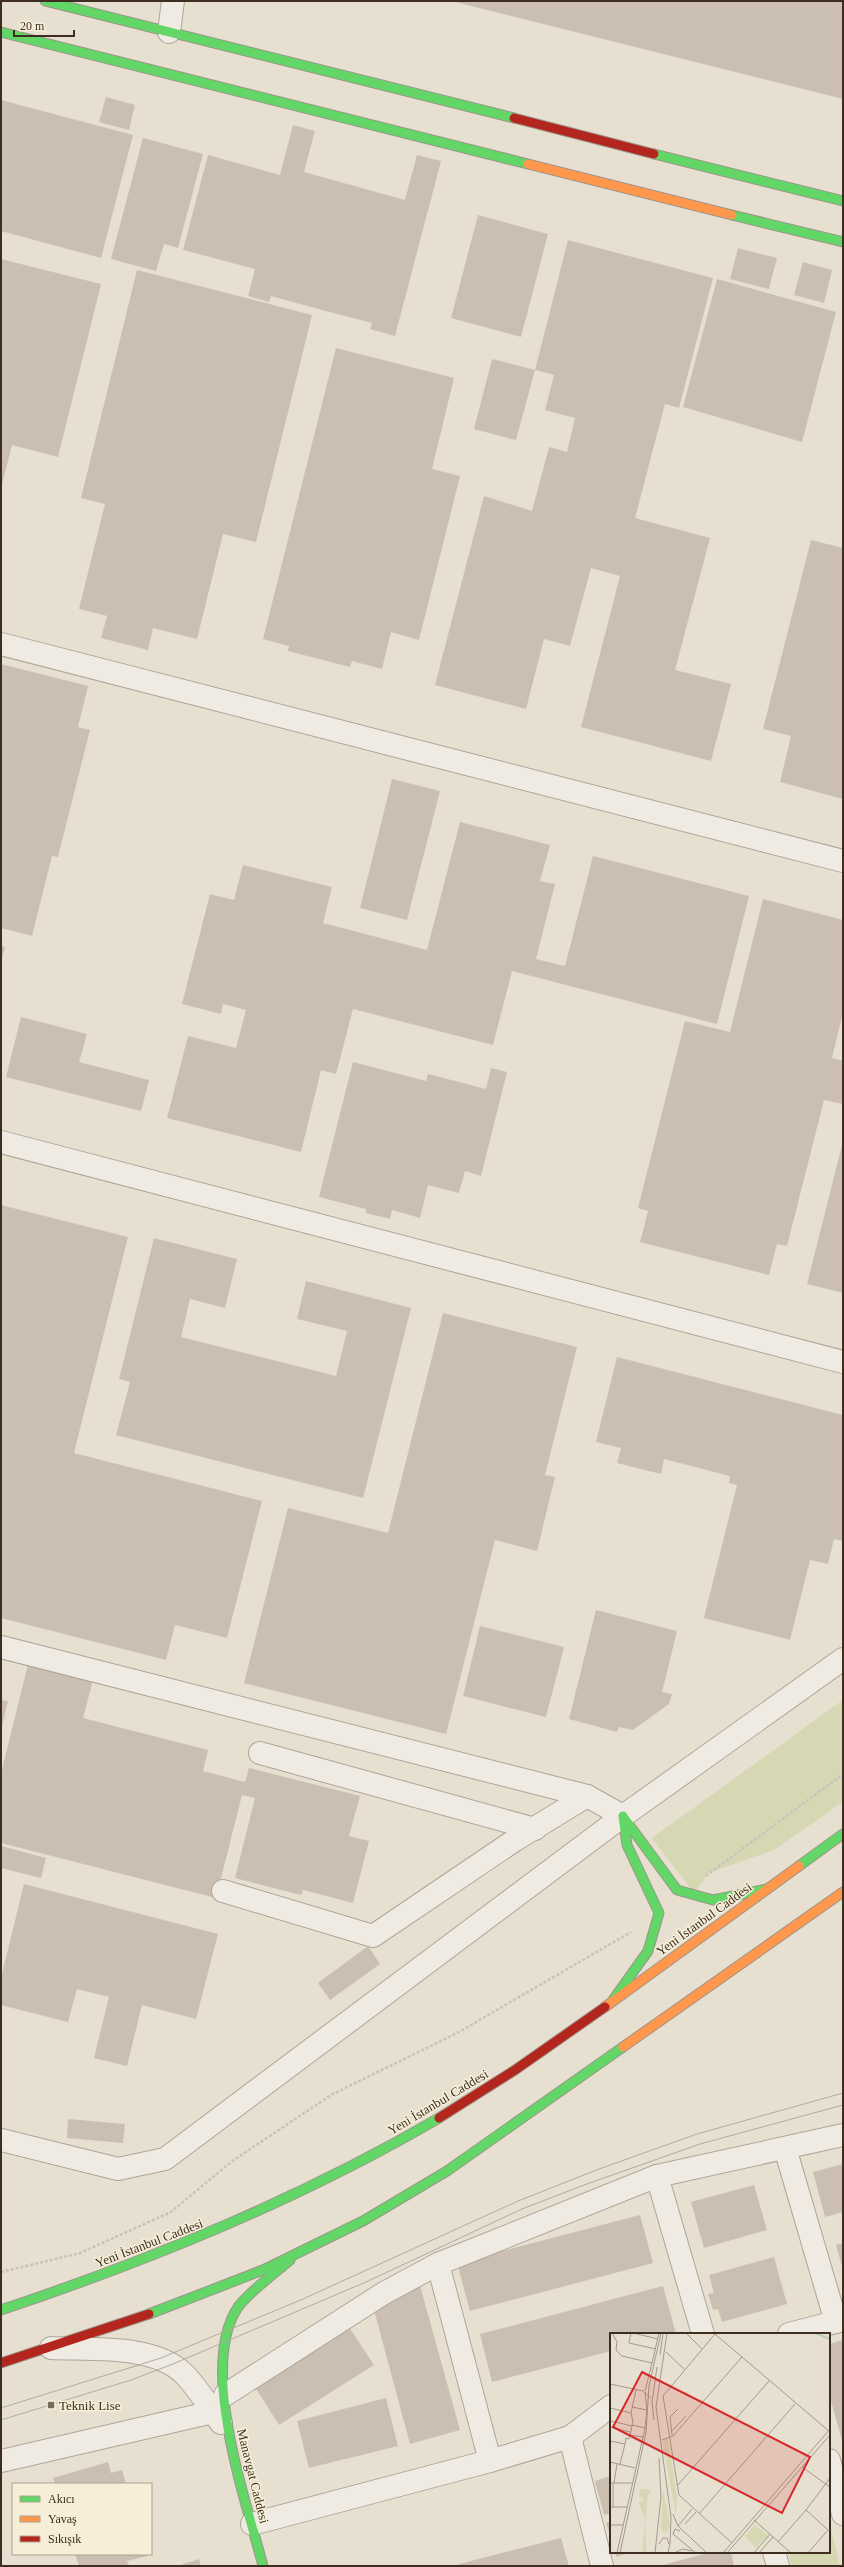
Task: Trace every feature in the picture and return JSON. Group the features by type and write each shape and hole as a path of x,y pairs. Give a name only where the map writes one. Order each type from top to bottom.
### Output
{"main road":[{"path":"45,1 843,201"},
{"path":"1,32 258,98 843,242"},
{"path":"623,1816 677,1890 713,1900 767,1889"},
{"path":"611,2003 648,1952 659,1913 626,1845 623,1816"},
{"name":"Yeni İstanbul Caddesi","path":"1,2310 180,2246 339,2174 401,2140 463,2103 525,2063 611,2003 843,1834"},
{"path":"1,2363 51,2348 150,2314 298,2253 411,2193 728,1975 843,1892"},
{"path":"219,2404 226,2331 230,2321 240,2306 253,2292 298,2253"},
{"name":"Manavgat Caddesi","path":"228,2434 263,2566"}],"street":[{"path":"168,32 173,1"},
{"path":"1,644 843,861"},
{"path":"1,1142 843,1362"},
{"path":"1,1646 587,1796 623,1816"},
{"path":"1,2140 118,2169 165,2159 623,1816 843,1659"},
{"path":"260,1753 535,1829"},
{"path":"223,1891 373,1936 587,1796"},
{"path":"1,2461 219,2404 384,2293 438,2264 657,2176 843,2135"},
{"path":"785,2148 839,2321 794,2333"},
{"path":"657,2176 703,2333"},
{"path":"438,2264 490,2461"},
{"path":"51,2348 130,2352 161,2358 184,2373 219,2404 228,2434"},
{"path":"252,2524 490,2461 570,2437 610,2407"},
{"path":"570,2437 602,2566"},
{"path":"830,2464 843,2514"},
{"path":"774,2553 778,2566"}],"path":[{"path":"689,1893 709,1873 843,1774"},
{"path":"1,2272 80,2253 171,2212 231,2162 331,2095 459,2032 633,1931"}],"green space":[{"path":"843,1700 843,1802 774,1850 709,1873 694,1893 652,1838"},
{"path":"830,2524 840,2566 791,2566 788,2553 830,2553"}],"building":[{"path":"843,1 843,99 455,2"},
{"path":"106,97 135,105 129,130 99,122"},
{"path":"1,100 133,135 101,258 1,231"},
{"path":"293,125 315,131 304,172 405,200 417,155 441,161 395,336 370,329 372,323 271,296 269,302 248,296 255,269 183,250 208,155 280,175"},
{"path":"143,138 203,154 178,248 164,244 156,271 111,259"},
{"path":"478,215 548,234 521,337 451,318"},
{"path":"568,240 713,278 679,408 665,404 635,518 710,538 675,670 731,684 711,761 581,727 620,576 591,568 570,646 544,639 526,709 435,685 484,496 532,511 549,447 567,452 575,418 545,410 554,375 535,370"},
{"path":"738,248 777,258 769,289 730,279"},
{"path":"1,259 101,284 58,457 12,445 2,485"},
{"path":"803,262 832,270 824,303 794,295"},
{"path":"137,270 312,315 256,542 223,534 197,639 153,628 148,650 101,638 107,616 79,609 105,504 81,498"},
{"path":"717,279 836,312 802,442 683,407"},
{"path":"336,348 454,378 432,469 460,476 419,640 391,632 382,669 352,661 350,667 288,651 289,646 263,639"},
{"path":"492,359 535,370 516,440 474,429"},
{"path":"811,540 843,548 843,799 780,782 791,736 763,729"},
{"path":"1,664 88,686 78,727 90,730 58,857 52,856 32,936 1,928"},
{"path":"392,779 440,791 407,920 360,908"},
{"path":"460,822 550,845 540,881 555,884 536,959 565,966 593,856 749,896 717,1024 512,971 493,1045 353,1009 336,1074 321,1070 301,1152 167,1118 188,1036 236,1048 246,1010 223,1004 221,1014 182,1004 210,894 234,900 243,865 332,887 323,923 427,950"},
{"path":"763,899 843,920 843,1013 832,1058 843,1061 843,1104 824,1100 787,1246 777,1244 769,1275 640,1242 648,1211 638,1208 685,1021 730,1032"},
{"path":"1,946 5,947 2,959 1,959"},
{"path":"21,1017 87,1034 79,1062 149,1080 141,1111 6,1077"},
{"path":"353,1062 426,1081 428,1074 486,1089 491,1068 507,1072 481,1176 465,1171 459,1193 428,1185 420,1218 392,1210 390,1219 366,1213 366,1209 319,1197"},
{"path":"843,1145 843,1293 807,1284"},
{"path":"1,1205 128,1237 74,1453 262,1501 227,1638 175,1625 166,1660 1,1618"},
{"path":"154,1238 237,1259 225,1308 190,1299 181,1337 336,1376 347,1331 297,1319 306,1281 411,1308 363,1498 116,1435 130,1382 119,1379"},
{"path":"443,1313 577,1347 545,1475 555,1477 537,1551 495,1540 446,1734 244,1683 288,1508 388,1533"},
{"path":"617,1357 843,1415 843,1541 834,1539 828,1564 810,1560 790,1640 704,1618 737,1485 729,1483 730,1476 664,1459 661,1474 617,1463 621,1448 596,1442"},
{"path":"596,1610 677,1631 662,1692 672,1694 669,1704 633,1730 619,1727 617,1732 569,1719"},
{"path":"480,1626 564,1647 546,1717 463,1696"},
{"path":"28,1664 93,1680 83,1718 208,1750 203,1771 245,1782 249,1768 360,1796 349,1836 369,1841 353,1903 303,1890 301,1895 235,1878 255,1798 242,1795 216,1898 1,1843 1,1774"},
{"path":"1,1700 8,1701 2,1726 1,1726"},
{"path":"1,1846 46,1858 41,1878 1,1868"},
{"path":"24,1884 218,1934 196,2019 142,2005 127,2066 94,2058 109,1997 77,1989 68,2022 1,2005 1,1978"},
{"path":"368,1946 380,1964 330,2000 318,1983"},
{"path":"68,2119 125,2124 123,2143 67,2138"},
{"path":"843,2164 843,2212 825,2217 813,2172"},
{"path":"754,2185 767,2230 704,2248 691,2202"},
{"path":"640,2215 653,2263 470,2311 457,2263"},
{"path":"843,2243 843,2270 836,2245"},
{"path":"774,2257 787,2304 722,2322 718,2309 713,2310 708,2294 714,2293 709,2275"},
{"path":"419,2282 460,2430 410,2444 373,2306"},
{"path":"663,2286 676,2333 610,2333 610,2351 492,2382 480,2334"},
{"path":"347,2324 374,2365 279,2425 253,2384"},
{"path":"843,2340 843,2444 830,2398 830,2344"},
{"path":"386,2398 398,2446 309,2468 297,2421"},
{"path":"108,2462 111,2473 122,2470 126,2483 55,2483 53,2478"},
{"path":"610,2476 610,2513 604,2515 595,2481"},
{"path":"610,2521 610,2535 606,2523"},
{"path":"561,2538 569,2566 455,2566 455,2565"},
{"path":"615,2553 628,2553 616,2557"},
{"path":"708,2553 731,2553 734,2566 659,2566"},
{"path":"75,2555 147,2556 127,2561 129,2566 79,2566"},
{"path":"199,2559 201,2566 177,2566"}],"tram line":[{"path":"1,2408 161,2358 303,2299 518,2201 599,2169 697,2134 843,2093"},
{"path":"1,2420 131,2380 173,2364 366,2282 522,2209 584,2185 700,2144 843,2105"}],"traffic: fast":[{"path":"45,1 514,118"},
{"path":"1,32 528,164"},
{"path":"654,154 843,201"},
{"path":"732,215 843,242"},
{"path":"613,2000 648,1951 659,1913 627,1845 623,1816"},
{"path":"624,1818 677,1890 713,1900 767,1889"},
{"path":"799,1866 843,1834"},
{"path":"149,2314 263,2270 363,2221 447,2171 623,2047"},
{"path":"1,2310 114,2270 225,2225 333,2175 439,2118"},
{"path":"263,2566 246,2506 229,2434 224,2398 223,2364 227,2333 238,2307 255,2289 290,2260"}],"traffic: slow":[{"path":"528,164 732,215"},
{"path":"605,2007 799,1866"},
{"path":"623,2047 843,1892"}],"traffic: jam":[{"path":"514,118 654,154"},
{"path":"439,2118 515,2070 605,2007"},
{"path":"1,2363 149,2314"}],"place":[{"name":"Teknik Lise","path":"51,2405"}]}
